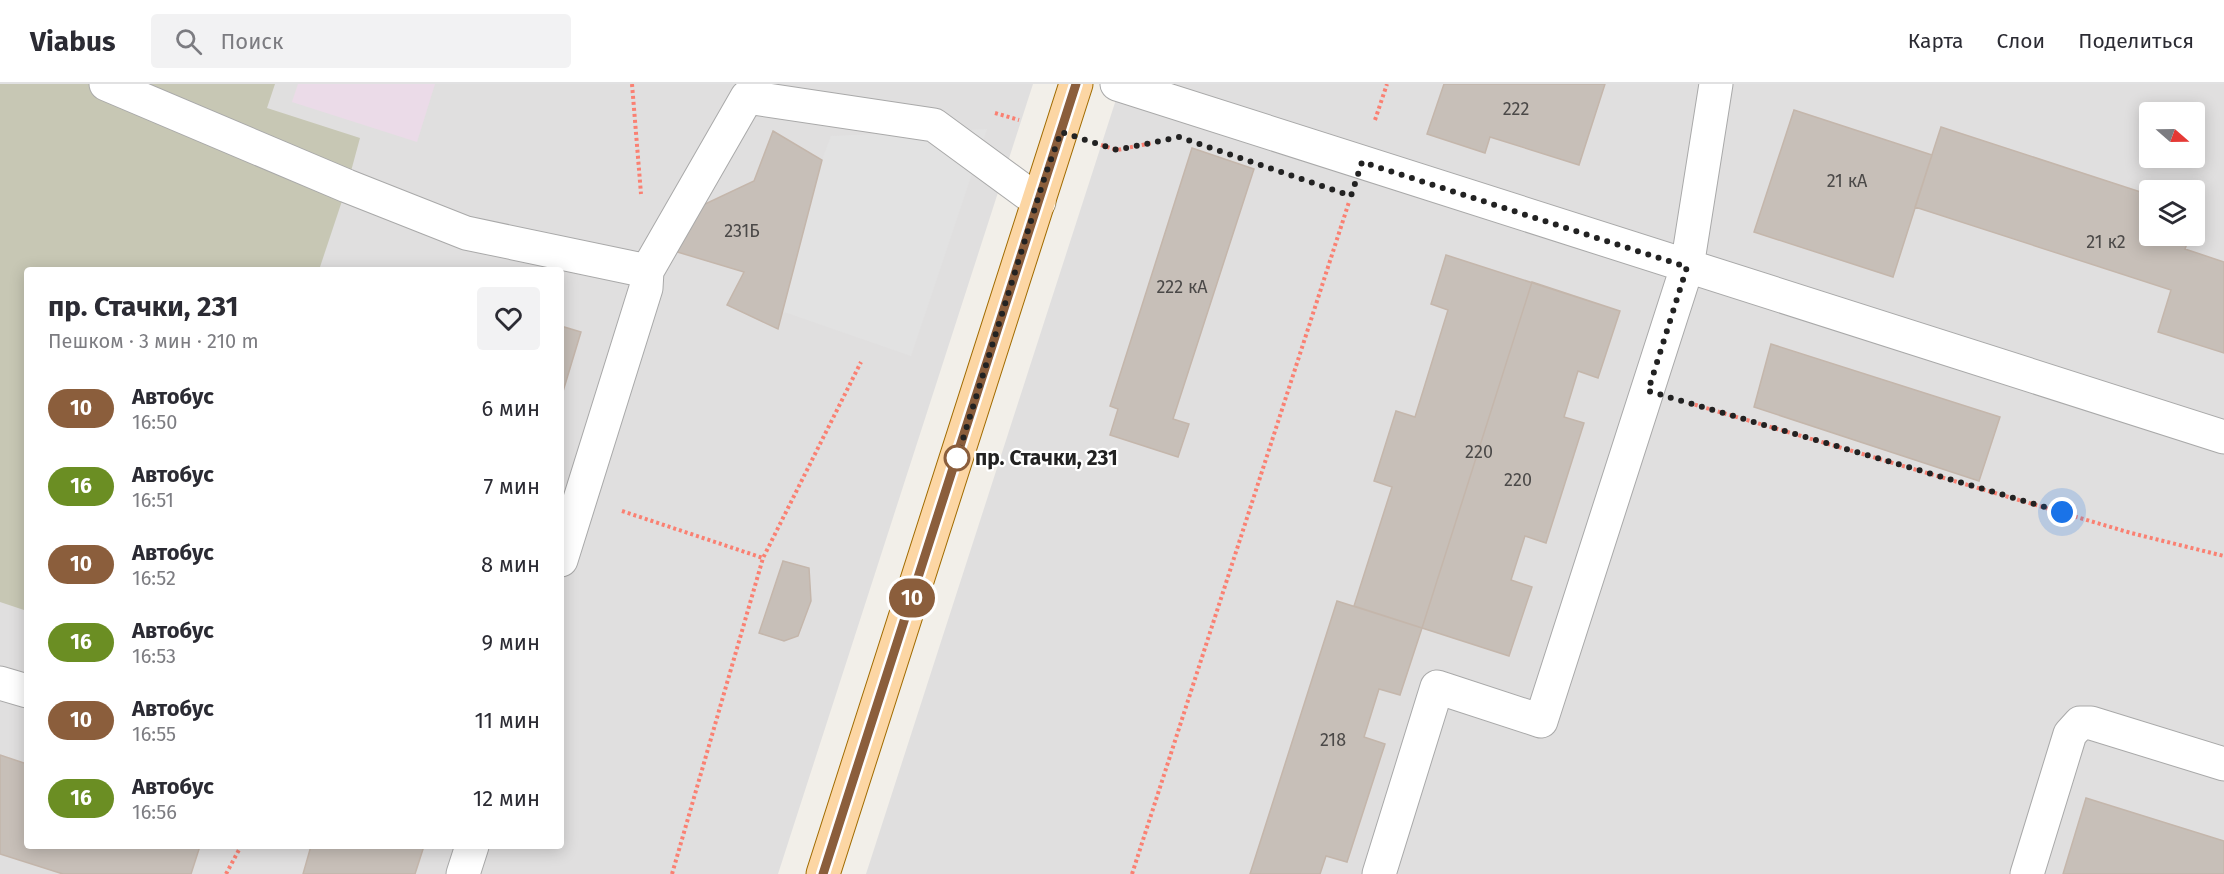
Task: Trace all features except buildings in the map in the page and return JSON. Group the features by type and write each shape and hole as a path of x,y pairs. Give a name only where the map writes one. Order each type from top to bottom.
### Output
{"main road":[{"path":"823,874 1076,84"}],"lane":[{"path":"106,84 347,186 466,233 647,271"},
{"path":"1117,84 2224,437"},
{"path":"1379,874 1437,687 1541,720 1687,267 1716,84"},
{"path":"564,551 646,288 647,271 747,97 934,124 1039,201"},
{"path":"0,682 24,691"},
{"path":"2027,874 2070,734 2080,723 2091,723 2224,764"},
{"path":"464,874 471,849"}],"path":[{"path":"632,84 641,201"},
{"path":"1132,874 1387,84"},
{"path":"986,110 1117,150 1158,141"},
{"path":"672,874 763,558 861,362"},
{"path":"1648,391 2131,533 2224,556"},
{"path":"581,497 763,558"},
{"path":"226,874 239,849"}],"shaded area":[{"path":"0,84 1033,84 778,874 0,874"},
{"path":"0,84 275,84 267,108 360,138 320,267 24,267 24,610 0,602"},
{"path":"298,84 435,84 417,142 292,102"},
{"path":"1121,84 2224,84 2224,874 866,874"},
{"path":"987,129 911,356 767,306 831,136"}],"bus line":[{"name":"10","path":"823,874 1076,84"}],"place":[{"name":"пр. Стачки, 231","path":"957,458"}],"route":[{"path":"957,458 1045,176 1061,132 1117,150 1179,137 1351,196 1362,162 1687,267 1648,391 2062,512"}]}
